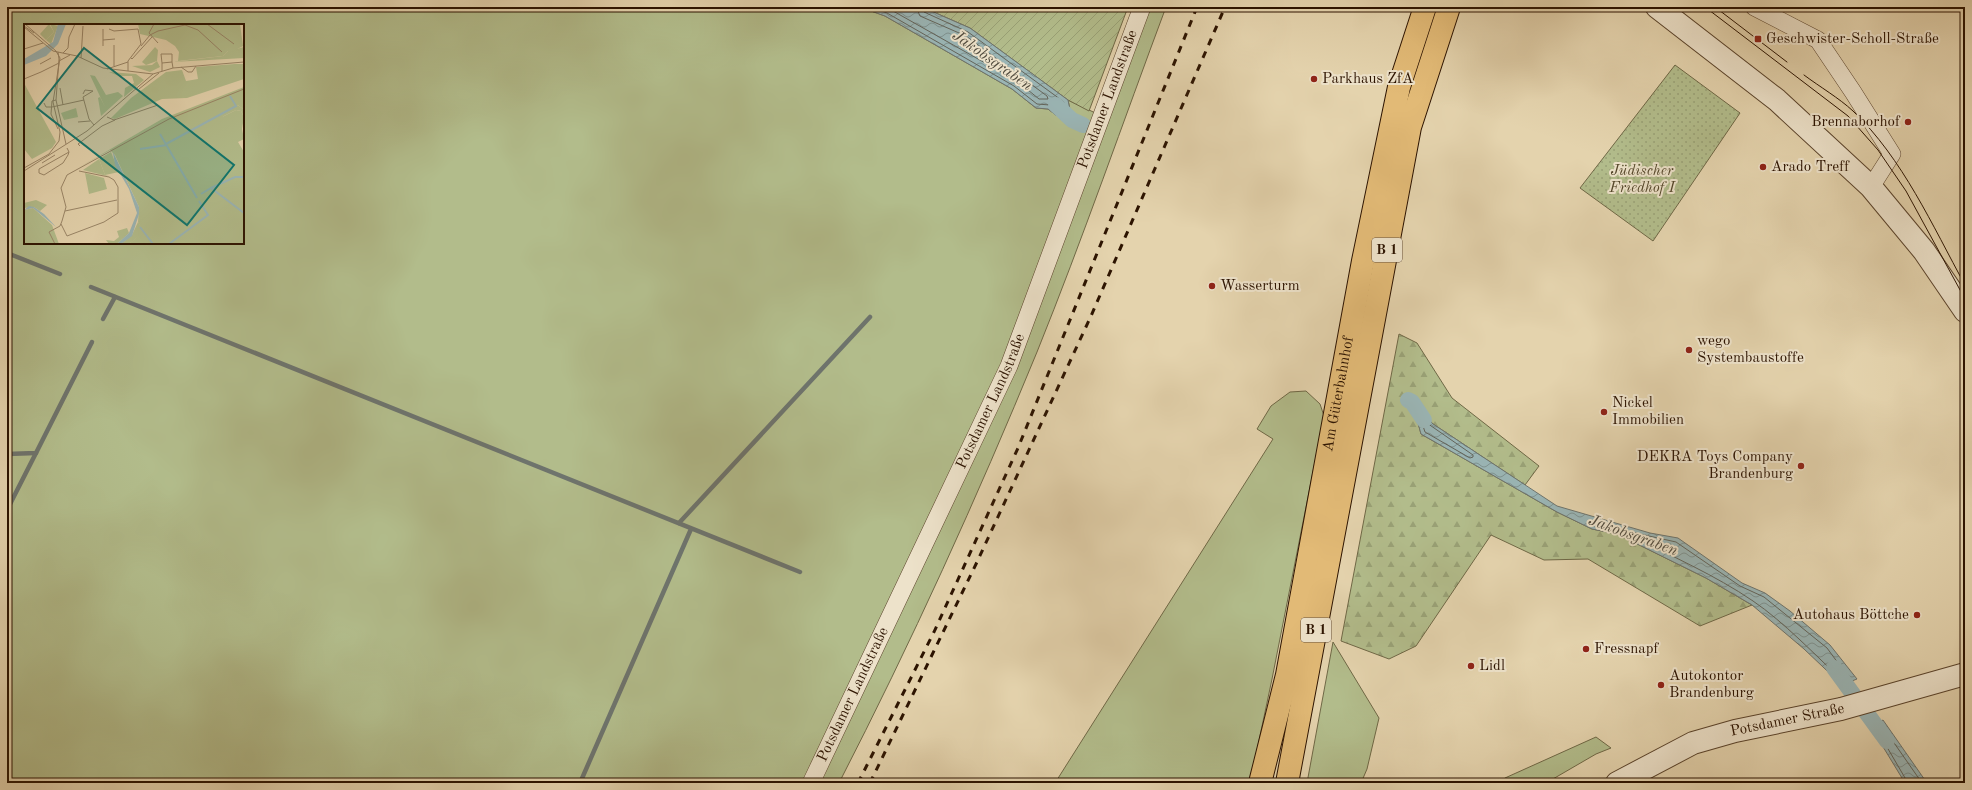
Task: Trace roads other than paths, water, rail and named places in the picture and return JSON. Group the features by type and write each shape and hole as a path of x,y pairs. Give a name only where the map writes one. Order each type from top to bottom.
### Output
{"main road":[{"name":"Am Güterbahnhof","path":"1287,783 1354,372 1363,261 1399,87 1425,7"},
{"name":"Am Güterbahnhof","path":"1260,783 1287,675 1410,127 1449,7"}],"street":[{"name":"Potsdamer Landstraße","path":"811,783 1009,366 1142,7"},
{"path":"1657,7 1777,100 1871,187 1924,251 1965,311"},
{"path":"1754,7 1818,40 1853,92 1892,154 1871,187"},
{"name":"Potsdamer Straße","path":"1617,783 1647,774 1692,743 1728,733 1841,710 1965,674"}],"water":[{"path":"860,7 922,7 970,28 1068,100 1072,120 1065,122 1048,109 1036,108 1012,89 885,16"},
{"path":"1412,402 1433,424 1557,506 1650,533 1678,538 1742,583 1765,593 1790,611 1830,645 1857,679 1842,685 1804,649 1752,605 1706,578 1617,534 1592,529 1557,512 1421,434"},
{"path":"1883,720 1927,783 1905,783 1871,727"}],"waterway":[{"name":"Jakobsgraben","path":"1056,105 1072,120 1083,125"},
{"path":"7,253 60,274"},
{"path":"91,287 800,572"},
{"path":"103,319 115,297"},
{"path":"679,523 870,317"},
{"path":"7,454 36,453 92,342"},
{"name":"Jakobsgraben","path":"1408,400 1412,402 1424,420"},
{"path":"7,510 36,453"},
{"path":"580,783 691,529"},
{"path":"1834,668 1887,741"}],"tram line":[{"path":"1705,7 1848,116 1878,150 1906,191 1965,299"},
{"path":"1715,7 1787,62"},
{"path":"1804,75 1848,106 1871,130 1887,150 1902,171 1965,285"}],"railway":[{"path":"858,783 934,632 1018,448 1197,7"},
{"path":"870,783 977,562 1091,316 1225,7"}],"place":[{"name":"Geschwister-Scholl-Straße","path":"1758,39"},
{"name":"Parkhaus ZfA","path":"1314,79"},
{"name":"Brennaborhof","path":"1908,122"},
{"name":"Arado Treff","path":"1763,167"},
{"name":"Wasserturm","path":"1212,286"},
{"name":"wego Systembaustoffe","path":"1689,350"},
{"name":"Nickel Immobilien","path":"1604,412"},
{"name":"DEKRA Toys Company Brandenburg","path":"1801,466"},
{"name":"Autohaus Böttche","path":"1917,615"},
{"name":"Fressnapf","path":"1586,649"},
{"name":"Lidl","path":"1471,666"},
{"name":"Autokontor Brandenburg","path":"1661,685"}],"park label":[{"name":"Jüdischer Friedhof I","path":"1642,180"}]}
